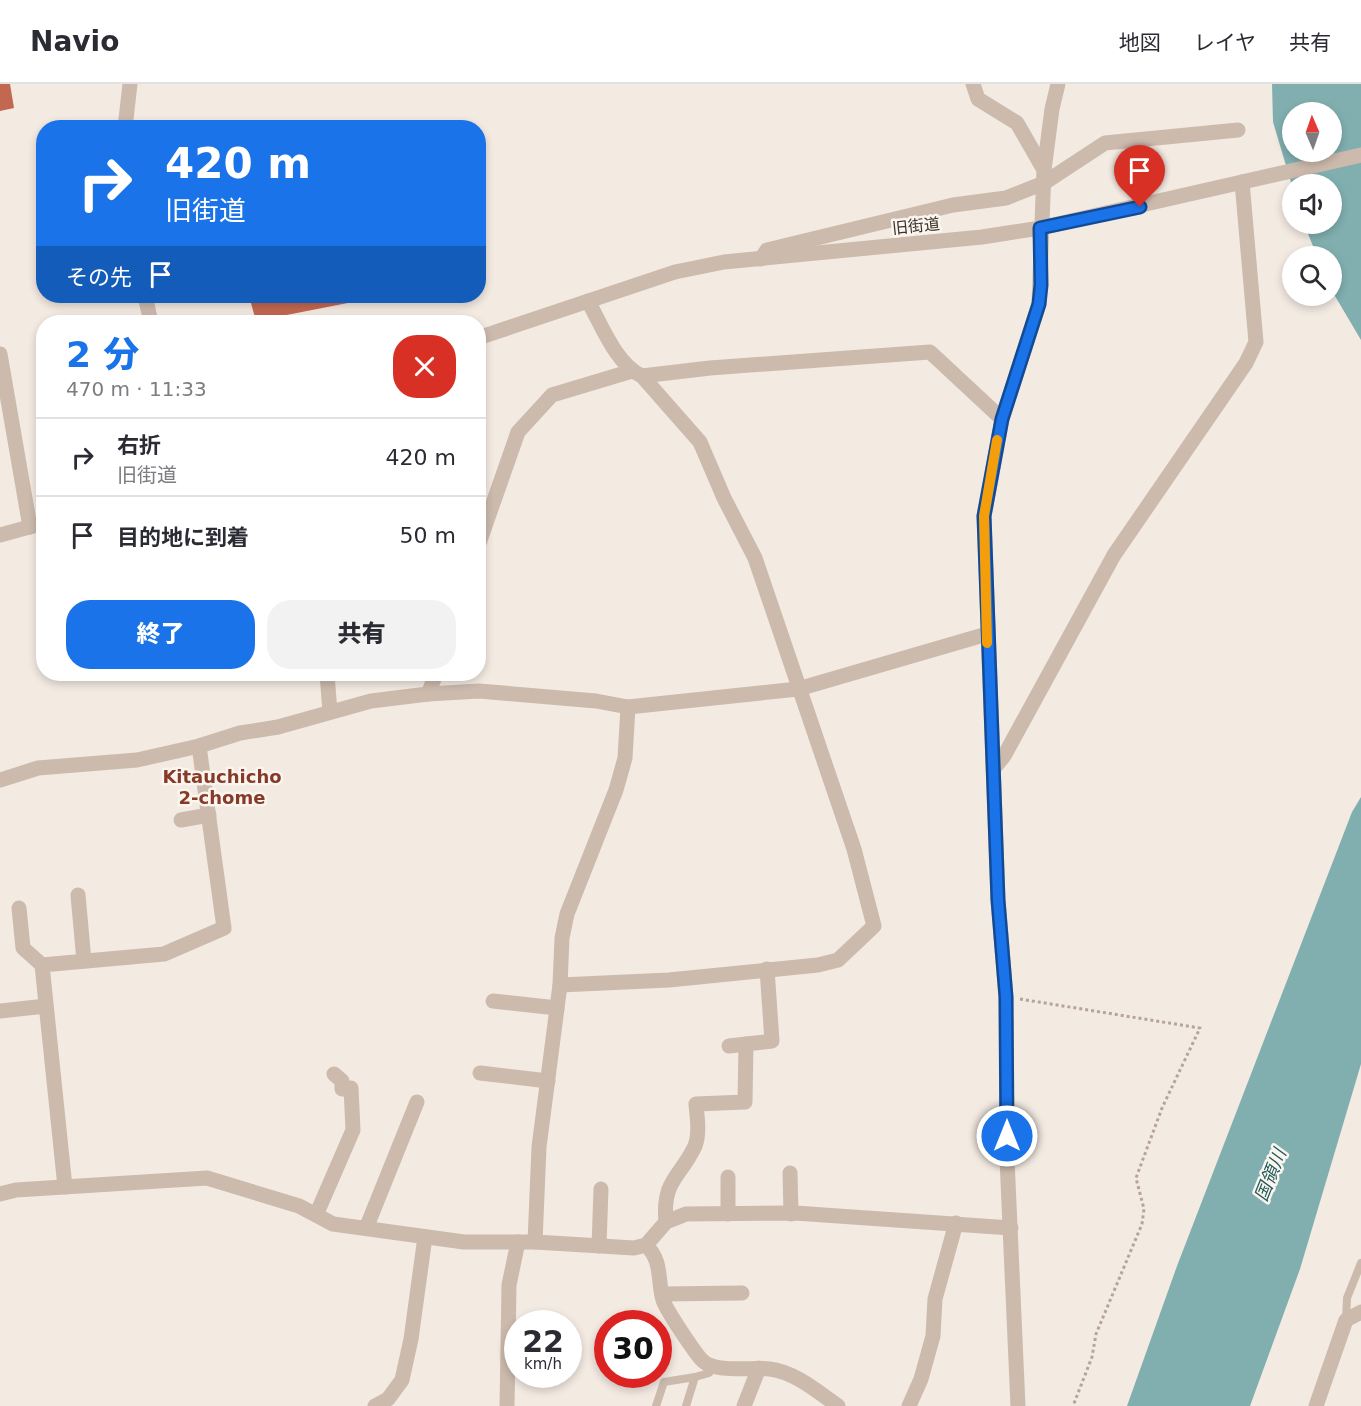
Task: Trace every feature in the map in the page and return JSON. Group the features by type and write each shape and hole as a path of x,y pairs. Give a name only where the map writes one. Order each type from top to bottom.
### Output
{"street":[{"path":"126,120 130,84"},
{"path":"973,84 978,99 1017,123 1044,176"},
{"path":"1018,1406 1006,997 998,900 995,767 987,634 984,516 1002,419 1039,304 1040,228 1044,176 1052,109 1059,84"},
{"path":"761,259 767,250 953,206 1006,198 1105,143 1238,130"},
{"name":"旧街道","path":"486,335 675,272 761,259 971,238 1040,228 1361,155"},
{"path":"995,767 1004,756 1114,555 1246,363 1257,342 1247,181"},
{"path":"560,985 669,980 818,965 838,960 874,926 854,849 755,558 724,498 700,442 611,343 588,301"},
{"path":"486,524 519,432 552,395 637,374 930,352 1002,419"},
{"path":"0,354 36,520"},
{"path":"0,535 36,525"},
{"path":"0,780 38,768 137,760 199,746 240,733 278,727 371,701 428,694 479,691 596,701 628,707 798,689 987,634"},
{"path":"328,681 330,712"},
{"path":"428,694 433,681"},
{"path":"535,1242 539,1147 560,985 562,938 567,914 625,758 628,707"},
{"path":"42,966 164,954 224,928 199,746"},
{"path":"181,820 209,815"},
{"path":"78,895 84,961"},
{"path":"19,908 23,948 42,966 65,1186"},
{"path":"729,1046 772,1041 767,969"},
{"path":"493,1001 557,1008"},
{"path":"0,1011 46,1006"},
{"path":"666,1222 664,1203 669,1185 695,1145 698,1131 696,1104 745,1102 746,1044"},
{"path":"480,1073 548,1081"},
{"path":"317,1214 353,1130 351,1088 342,1089 342,1082 334,1074"},
{"path":"367,1226 417,1102"},
{"path":"790,1173 791,1214"},
{"path":"728,1177 728,1214"},
{"path":"0,1194 65,1186 207,1178 317,1214 333,1224 367,1226 464,1242 535,1242 634,1248 646,1245 666,1222 686,1214 791,1214 1011,1228"},
{"path":"599,1246 601,1189"},
{"path":"909,1406 921,1378 933,1336 935,1299 956,1223"},
{"path":"375,1406 388,1399 402,1380 411,1339 425,1237"},
{"path":"507,1406 509,1285 518,1242"},
{"path":"646,1245 660,1266 662,1294 667,1312 703,1362 713,1368 772,1369 799,1379 838,1406"},
{"path":"662,1294 742,1293"},
{"path":"1316,1406 1346,1320 1361,1312"},
{"path":"744,1406 759,1368"}],"lane":[{"path":"1346,1320 1347,1298 1361,1263"},
{"path":"656,1406 664,1382 709,1373 713,1368"},
{"path":"686,1406 695,1377"}],"path":[{"path":"1006,997 1200,1028 1144,1153 1136,1178 1144,1209 1142,1224 1096,1334 1092,1357 1073,1406"}],"water":[{"path":"1272,84 1361,84 1361,340 1341,306 1342,246 1313,246 1308,234 1342,234 1342,174 1289,174 1285,162 1342,162 1342,102 1282,102 1282,152 1273,122"},
{"name":"国領川","path":"1361,797 1361,1064 1300,1269 1250,1406 1127,1406 1177,1266 1352,812"}],"building":[{"path":"0,84 10,84 14,108 0,111"},
{"path":"251,303 348,303 287,315 254,315"}],"slow traffic":[{"path":"987,643 984,516 997,440"}],"district":[{"name":"Kitauchicho 2-chome","path":"222,786"}],"route":[{"path":"1007,1136 1006,997 998,900 995,767 988,674 984,516 1002,419 1039,304 1040,228 1140,207"}]}
